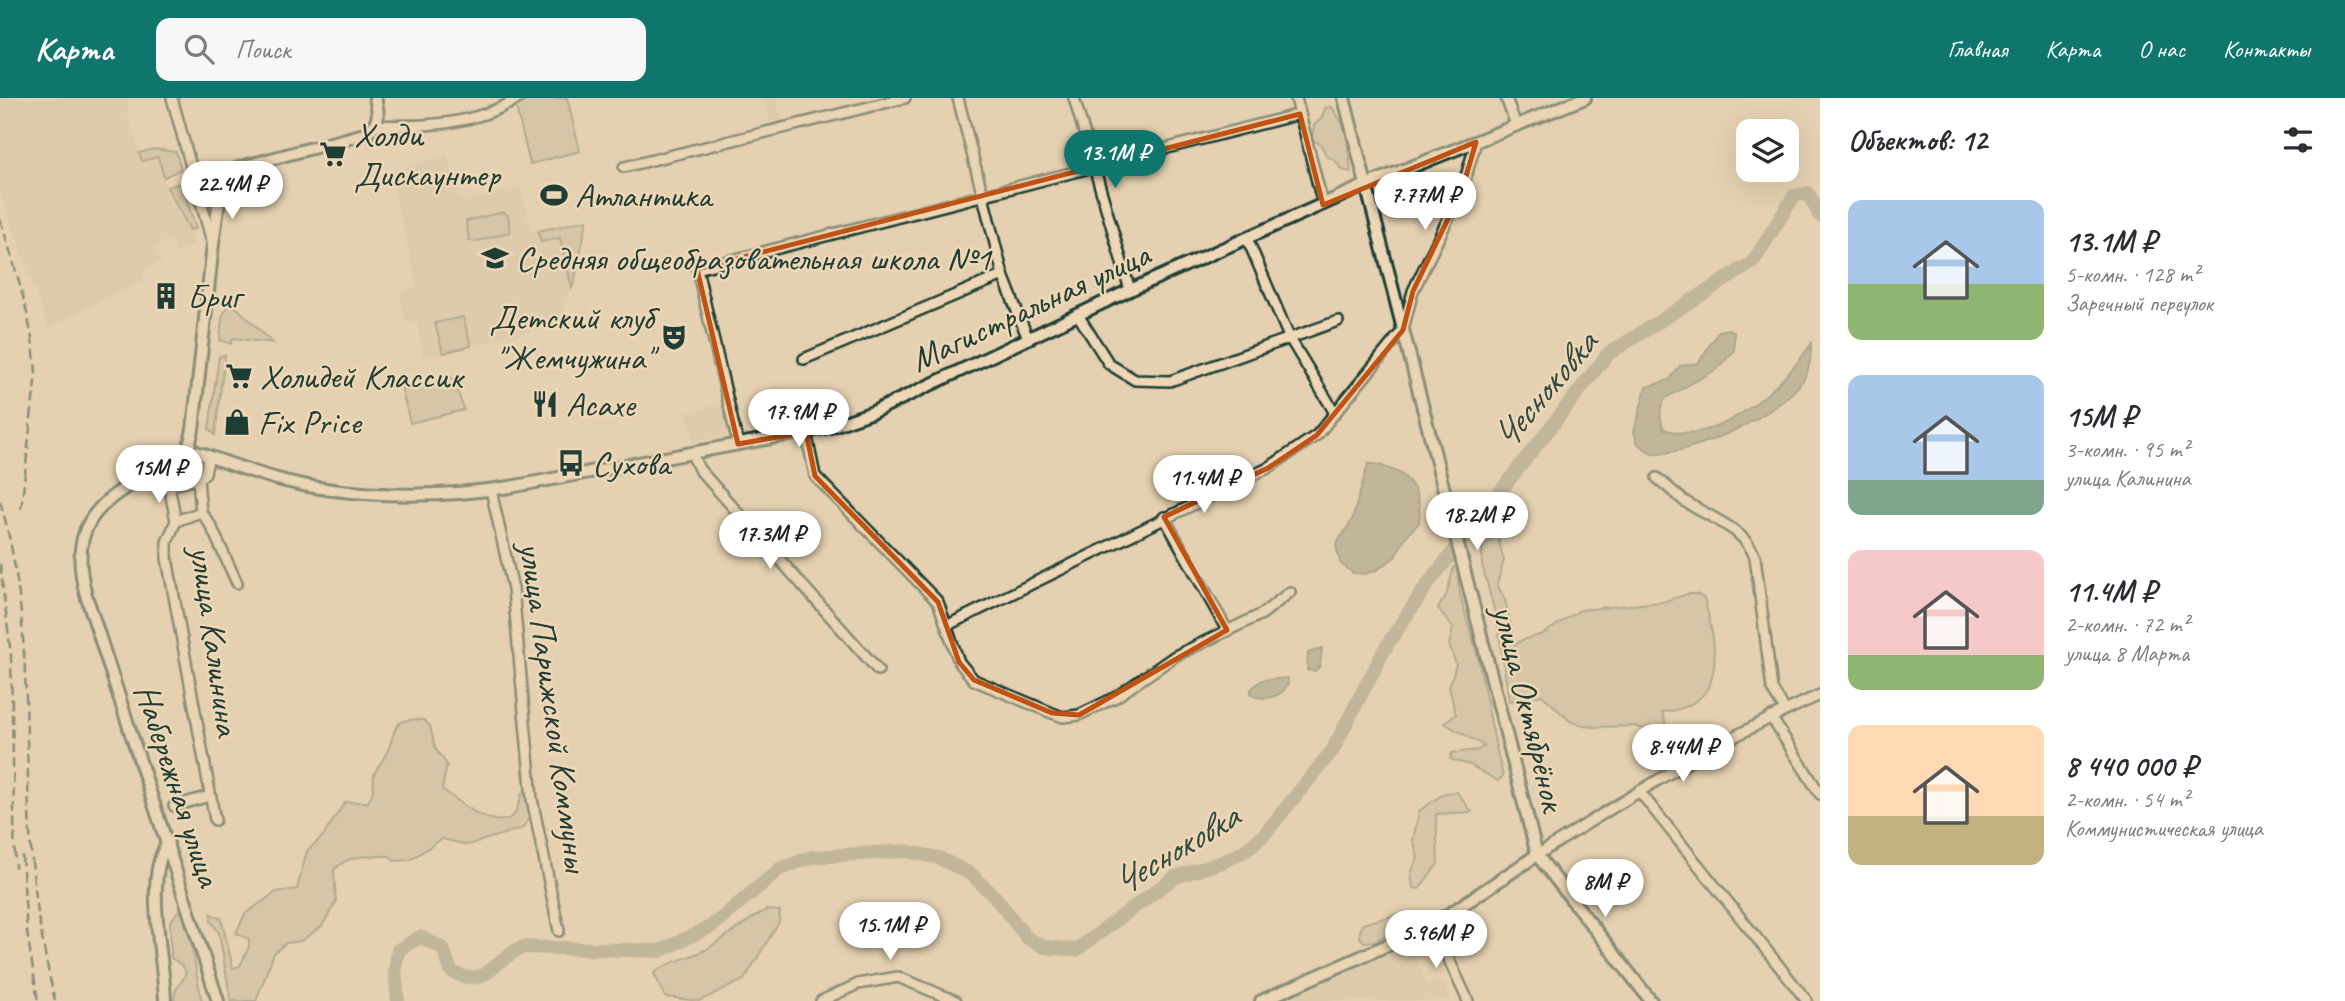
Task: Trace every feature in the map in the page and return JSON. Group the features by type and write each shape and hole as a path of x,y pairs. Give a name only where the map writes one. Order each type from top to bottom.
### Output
{"street":[{"path":"172,98 191,174 213,244"},
{"path":"191,174 228,173 240,167 368,134 377,120 375,98"},
{"path":"377,120 427,126 463,121 498,110 519,98"},
{"path":"624,167 905,98"},
{"path":"958,98 985,194 1003,275 1028,339"},
{"path":"1074,98 1130,290"},
{"path":"1296,98 1323,205"},
{"name":"улица Октябрёнок","path":"1344,98 1537,855 1650,1001"},
{"path":"1506,98 1516,125"},
{"name":"Магистральная улица","path":"188,449 265,476 326,489 366,492 491,490 806,432 873,412 1130,290 1366,185 1583,98"},
{"path":"738,444 697,269 1300,114"},
{"path":"948,625 1268,468 1317,435 1403,330 1413,291 1462,190 1475,142"},
{"path":"188,449 193,430 220,192 228,173"},
{"path":"1247,238 1289,337 1335,413"},
{"path":"804,359 1003,275"},
{"path":"1078,315 1109,364 1135,380 1170,382 1338,321"},
{"path":"806,432 815,476 938,602 959,662 974,680 1063,717 1079,715 1116,697 1175,656 1262,614 1290,592"},
{"name":"Набережная улица","path":"188,449 166,466 120,491 93,513 80,551 84,586 218,1001"},
{"path":"692,454 699,469 878,670"},
{"path":"172,485 198,479 205,473 209,456"},
{"path":"166,466 172,485 176,521"},
{"path":"1657,478 1684,501 1716,518 1749,543 1755,557 1772,689 1785,710"},
{"name":"улица Калинина","path":"198,479 201,512 211,526 237,583"},
{"name":"улица Парижской Коммуны","path":"491,490 513,589 532,799 559,931"},
{"name":"улица Калинина","path":"201,512 176,521 167,542 167,558 215,820"},
{"path":"1164,517 1227,630"},
{"path":"1261,1001 1433,925 1639,791 1771,717 1820,695"},
{"path":"1771,717 1820,794"},
{"path":"1639,791 1807,1001"},
{"path":"174,806 210,796"},
{"path":"165,1001 154,881 157,864 169,843"},
{"path":"1433,925 1468,1001"},
{"path":"828,1000 858,984 898,977 956,1001"}],"highlighted area":[{"path":"1300,114 1323,205 1476,142 1462,190 1413,291 1403,330 1317,435 1268,468 1164,517 1227,630 1079,715 1052,713 974,680 959,662 938,602 815,476 806,432 738,444 697,269"}],"shaded area":[{"path":"0,98 129,98 127,113 141,160 158,157 170,196 190,230 195,246 177,254 170,239 155,246 162,261 141,273 144,280 48,328 0,191"},
{"path":"530,98 567,98 580,151 530,164 516,107"},
{"path":"764,98 776,98 783,124 771,127"},
{"path":"1332,107 1346,129 1351,172 1342,170 1334,159 1327,157 1321,145 1312,139 1314,125 1322,118 1325,108"},
{"path":"154,149 176,152 181,169 164,177 158,157 142,161 139,153"},
{"name":"Средняя общеобразовательная школа №1","path":"447,154 461,202 520,187 532,232 587,220 574,284 557,326 423,358 417,321 406,323 399,293 417,286 390,172"},
{"path":"201,178 215,182 208,215 198,182"},
{"path":"181,183 196,228 190,230 167,187"},
{"path":"503,212 508,215 510,232 474,242 469,240 466,221"},
{"path":"587,220 572,288 560,238 541,242 538,231"},
{"path":"230,301 273,343 233,338 231,344 220,340 222,318"},
{"path":"463,317 471,346 443,353 435,323"},
{"path":"1728,329 1734,332 1734,351 1717,369 1666,398 1660,413 1664,429 1685,433 1706,430 1748,409 1785,377 1811,344 1810,363 1803,380 1775,407 1734,430 1690,448 1652,454 1638,444 1634,432 1646,387 1669,380 1680,366 1698,363 1719,331"},
{"path":"225,355 215,435 209,429 219,356"},
{"path":"443,376 453,378 464,410 410,423 401,386"},
{"path":"720,404 729,434 695,443 686,413"},
{"path":"1368,464 1382,466 1405,477 1415,490 1420,514 1419,523 1407,535 1395,557 1377,570 1365,574 1353,573 1340,563 1336,545 1352,520"},
{"path":"1497,535 1504,560 1497,584 1505,600 1515,645 1543,634 1580,610 1662,602 1688,594 1697,594 1704,598 1712,635 1713,671 1709,686 1699,699 1684,708 1662,712 1672,742 1665,742 1651,731 1634,726 1592,727 1571,722 1542,695 1509,701 1497,620 1482,565 1482,547"},
{"path":"1454,567 1457,567 1459,589 1477,653 1503,776 1498,781 1470,765 1450,759 1452,753 1478,750 1484,746 1444,723 1456,714 1449,688 1456,664 1449,645 1453,628 1438,608 1446,596"},
{"path":"1322,648 1320,666 1315,671 1307,670 1308,653"},
{"path":"1288,678 1285,689 1276,696 1263,698 1251,695 1251,689 1262,680"},
{"path":"413,719 424,720 430,726 435,748 447,765 442,789 477,813 498,820 507,819 514,814 522,793 529,794 530,817 523,828 468,845 442,839 410,860 394,861 390,856 375,856 346,861 334,870 336,902 322,926 301,941 286,943 274,953 256,1001 231,1001 219,933 211,921 211,914 221,918 233,968 240,966 249,947 249,939 236,933 245,914 276,892 297,889 307,851 323,836 345,802 368,802 370,799 375,772 384,759 399,724"},
{"path":"1457,792 1472,812 1436,814 1438,864 1419,889 1413,888 1411,873 1418,857 1413,841 1419,811 1445,793"},
{"path":"179,910 185,914 188,925 202,1001 174,1001 177,988 185,974 180,964 171,958 170,922"},
{"path":"766,910 780,911 779,922 744,980 699,1001 665,997 654,973 705,950"},
{"path":"1399,914 1407,917 1408,924 1401,930 1377,941 1364,942 1359,936 1362,924"},
{"path":"1412,945 1427,985 1444,980 1451,1001 1288,1001 1296,997 1294,992"}],"waterway":[{"name":"Чесноковка","path":"398,1001 395,971 398,950 420,937 443,948 451,971 474,978 490,971 513,952 524,947 660,951 712,926 780,869 812,857 906,851 939,858 971,874 995,897 1027,938 1044,947 1076,950 1175,877 1223,862 1246,850 1263,836 1332,751 1387,645 1427,585 1608,354 1753,262 1794,196 1808,193 1820,216"}],"railway":[{"path":"0,219 27,314 36,373 21,510"},
{"path":"0,501 10,542 22,624 31,854 39,917 55,1001"},
{"path":"0,564 11,655 15,868"},
{"path":"22,855 27,932 38,1001"}],"place":[{"name":"Холди Дискаунтер","path":"333,154"},
{"name":"Атлантика","path":"554,195"},
{"name":"Средняя общеобразовательная школа №1","path":"495,258"},
{"name":"Бриг","path":"166,296"},
{"name":"Детский клуб \"Жемчужина\"","path":"674,337"},
{"name":"Холидей Классик","path":"239,376"},
{"name":"Асахе","path":"545,404"},
{"name":"Fix Price","path":"237,422"},
{"name":"Сухова","path":"571,463"}]}
